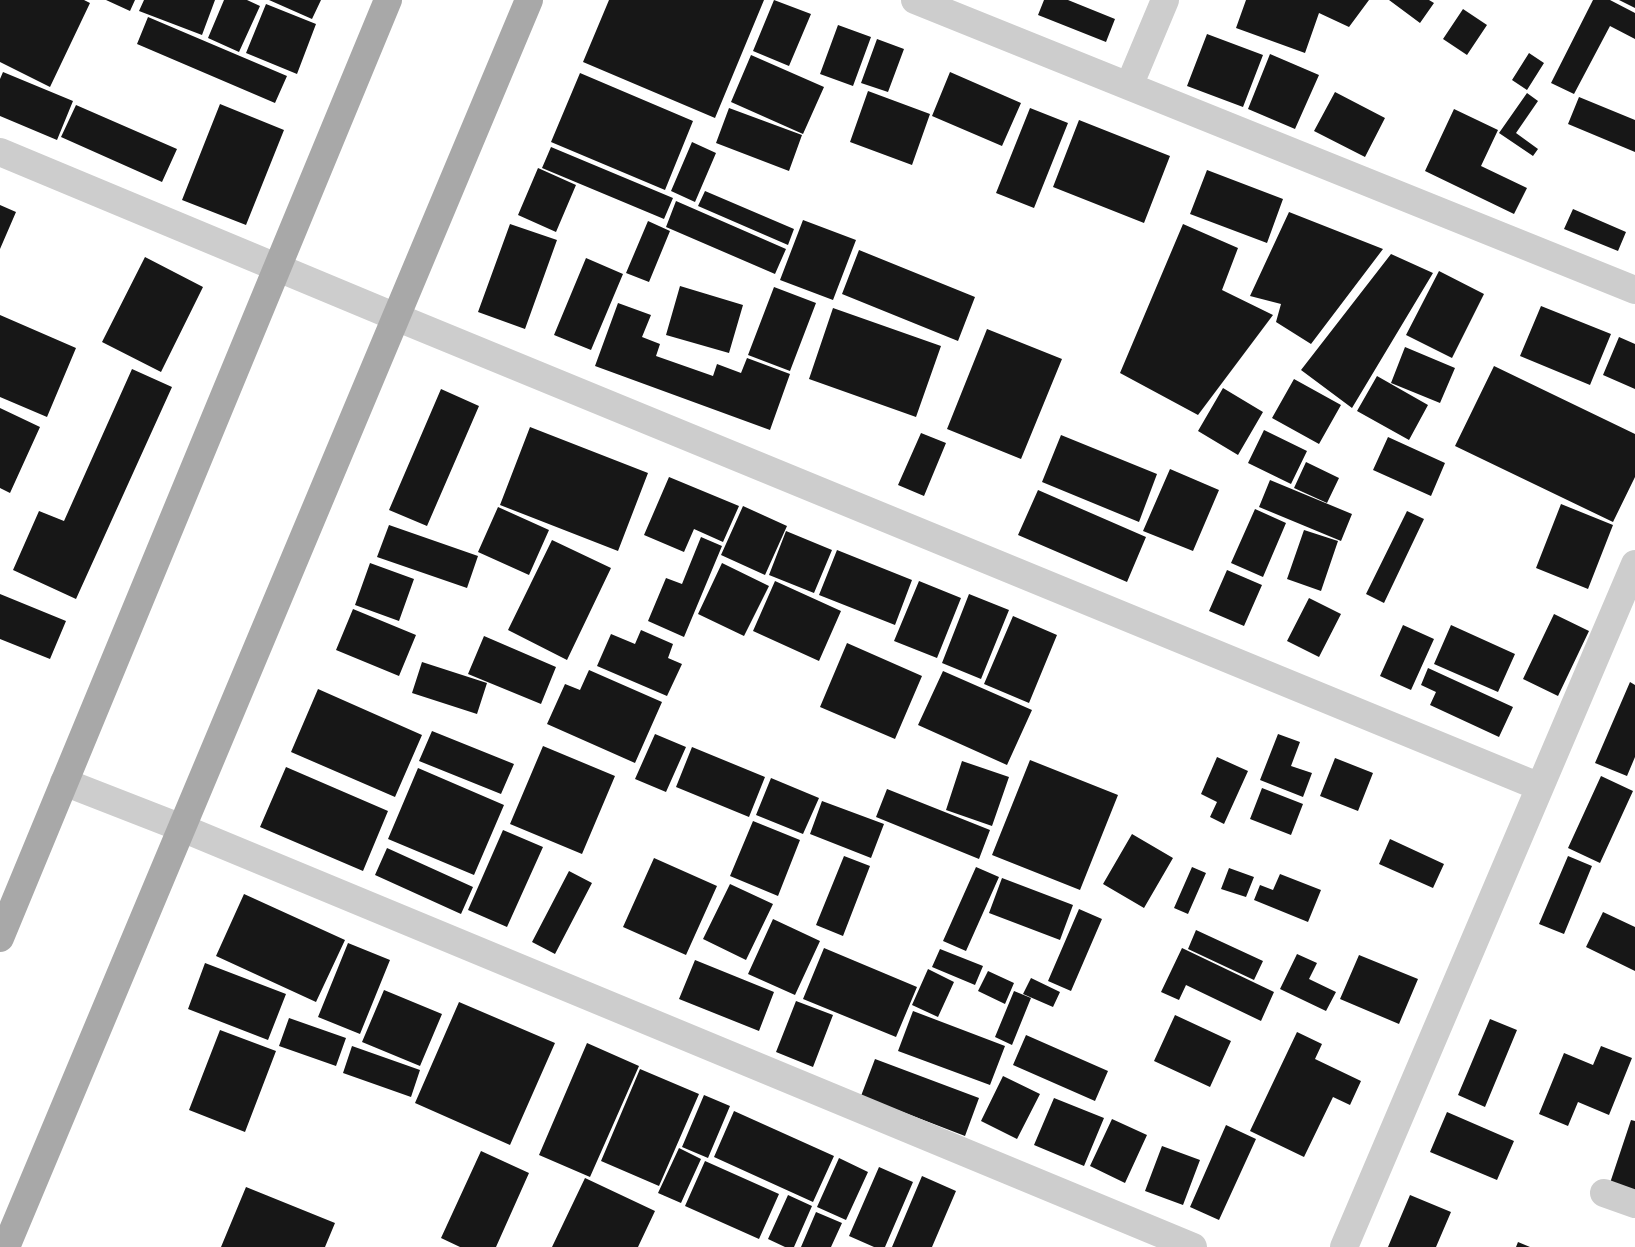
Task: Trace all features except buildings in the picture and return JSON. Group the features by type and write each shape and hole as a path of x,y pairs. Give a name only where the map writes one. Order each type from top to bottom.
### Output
{"main road":[{"path":"0,938 388,0"},
{"path":"6,1247 529,0"}],"street":[{"path":"915,0 1635,290"},
{"path":"1129,86 1165,0"},
{"path":"0,152 277,268 1540,787"},
{"path":"1344,1247 1635,564"},
{"path":"64,782 182,828 1193,1247"},
{"path":"1604,1193 1635,1204"}]}
